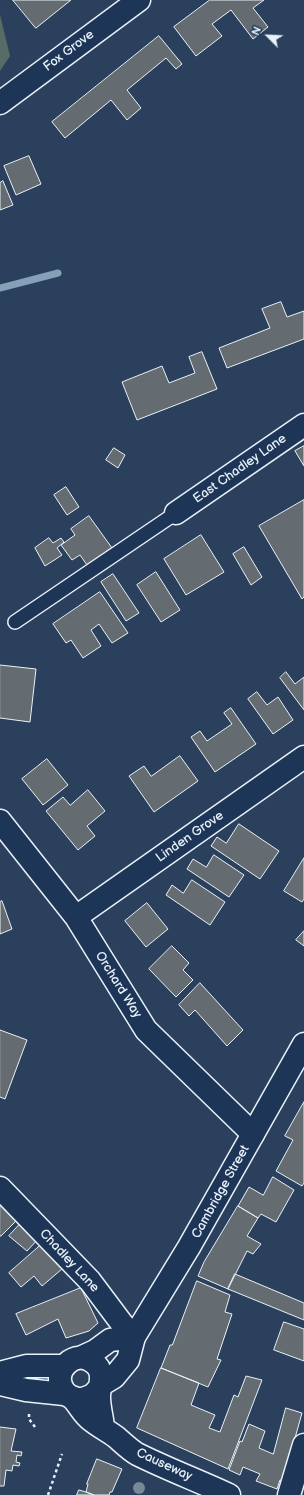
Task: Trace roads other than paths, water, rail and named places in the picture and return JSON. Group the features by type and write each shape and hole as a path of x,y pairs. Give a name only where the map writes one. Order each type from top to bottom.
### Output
{"street":[{"name":"Fox Grove","path":"0,103 138,0"},
{"name":"East Chadley Lane","path":"176,513 304,425"},
{"name":"Linden Grove","path":"76,917 304,757"},
{"name":"Orchard Way","path":"0,821 76,917 146,1030 253,1134"},
{"name":"Cambridge Street","path":"100,1388 104,1383 114,1377 128,1360 134,1337 189,1247 304,1044"},
{"name":"Chadley Lane","path":"0,1188 90,1281 123,1325 134,1337"},
{"path":"69,1396 61,1386 60,1372 73,1362 95,1351 110,1340 134,1337"},
{"path":"0,1373 26,1366 73,1362 88,1359 98,1367 102,1378 99,1398 103,1427"},
{"path":"0,1384 26,1390 64,1394 83,1399 93,1395 100,1388"},
{"name":"Causeway","path":"69,1396 74,1399 91,1420 103,1427 136,1453 229,1495"},
{"path":"288,1495 304,1445"}],"lane":[{"path":"15,622 176,513"}],"waterway":[{"path":"0,288 58,273"}]}
